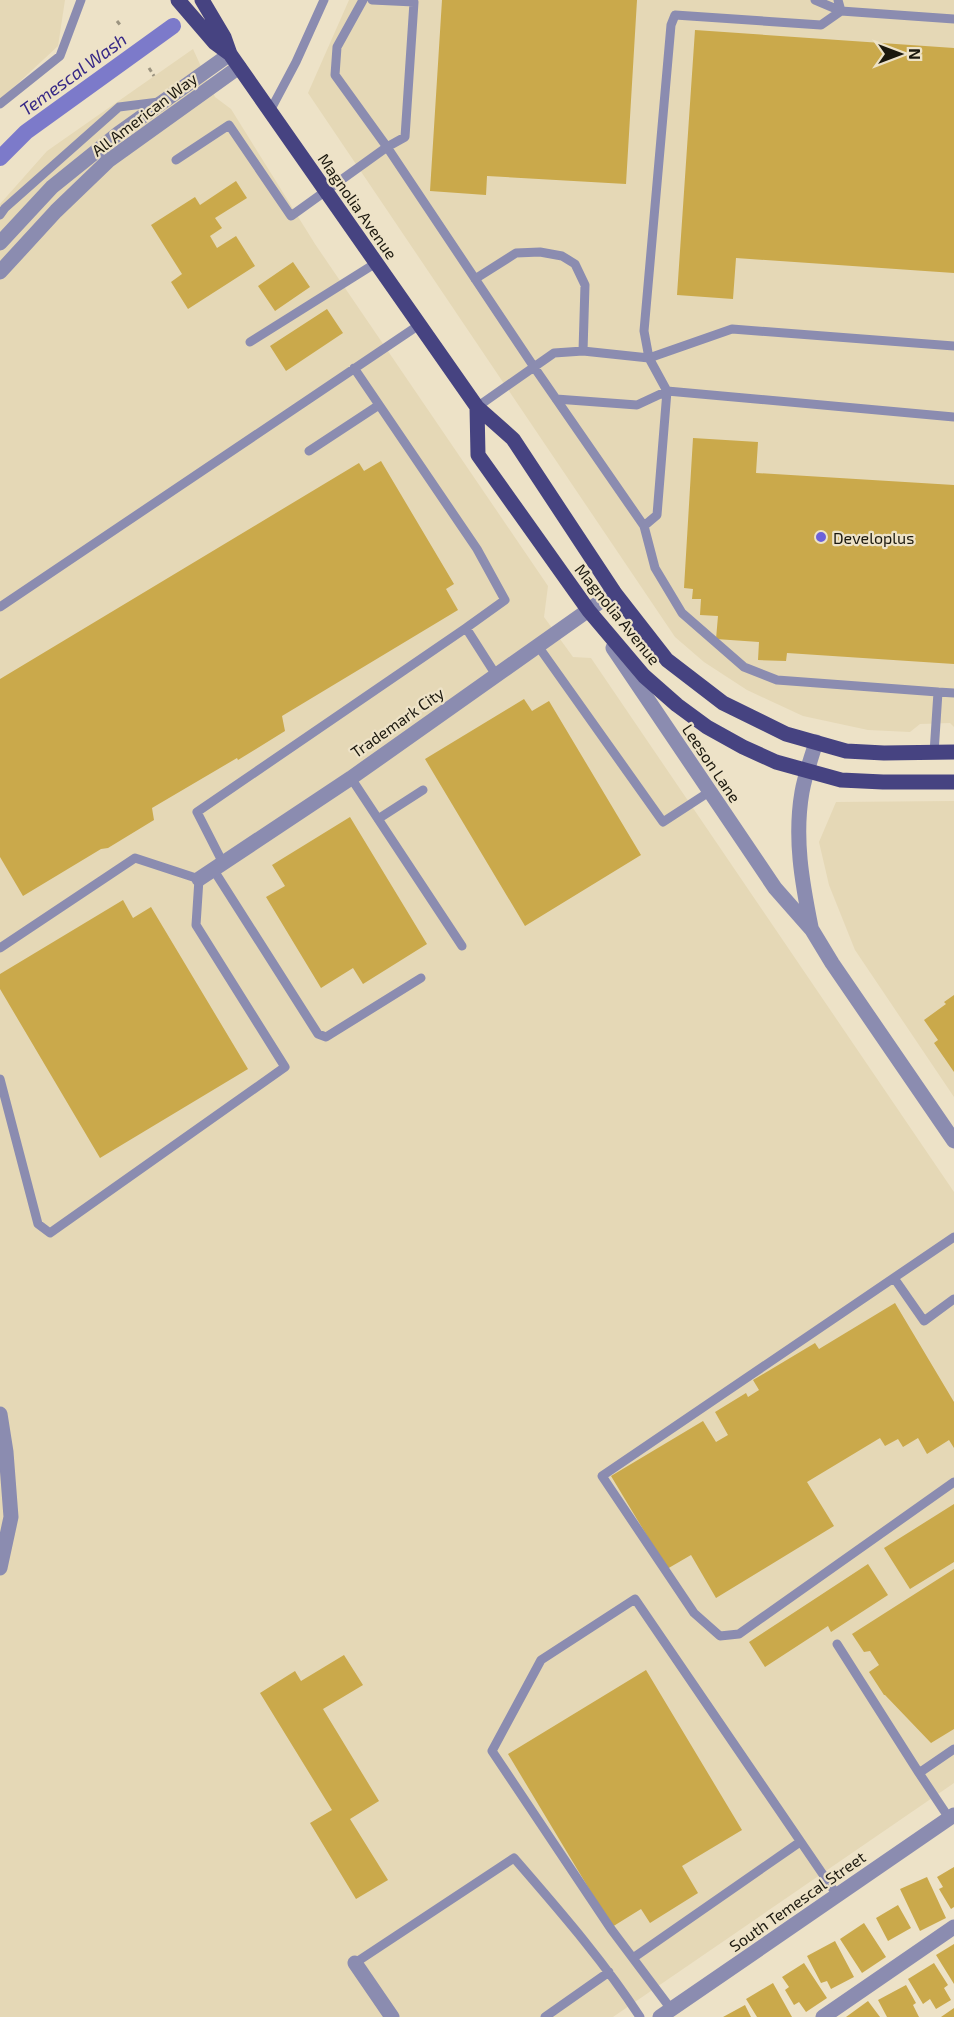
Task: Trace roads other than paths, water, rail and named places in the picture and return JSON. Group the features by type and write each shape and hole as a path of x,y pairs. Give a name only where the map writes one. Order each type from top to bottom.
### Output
{"main road":[{"name":"Magnolia Avenue","path":"178,0 220,40 477,407 513,439 614,592 667,660 714,696 756,721 786,734 846,751 954,752"},
{"name":"Magnolia Avenue","path":"202,0 220,40"},
{"name":"Magnolia Avenue","path":"477,407 478,455 589,611 644,676 707,727 776,762 841,780 954,782"}],"street":[{"name":"All American Way","path":"0,243 52,187 119,133 163,102 235,61"},
{"name":"All American Way","path":"0,272 56,211 108,161 235,61"},
{"name":"Trademark City","path":"199,879 351,778 614,592"},
{"name":"Leeson Lane","path":"589,611 775,888 812,930 832,963 954,1141"},
{"name":"Leeson Lane","path":"812,930 799,854 798,822 802,790 816,742"},
{"path":"0,1414 6,1452 10,1517 0,1568"},
{"name":"South Temescal Street","path":"665,2013 951,1816"},
{"path":"823,2017 954,1927"},
{"path":"355,1963 392,2017"}],"lane":[{"path":"0,104 60,56 81,0"},
{"path":"270,111 296,62 324,0"},
{"path":"363,0 338,47 335,75 387,147 534,367 644,526 655,568 682,613 744,668 777,680 954,693"},
{"path":"176,160 230,125 291,216 387,147 405,137 414,2 372,0"},
{"path":"814,0 841,11 954,19"},
{"path":"838,0 841,11"},
{"path":"644,526 657,515 667,391 650,358 644,331 671,25 675,15 821,25 841,11"},
{"path":"0,215 119,107 163,102"},
{"path":"475,279 516,253 540,252 562,256 575,264 585,285 583,351"},
{"path":"250,342 376,263"},
{"path":"0,607 419,325"},
{"path":"477,407 554,353 583,351 650,358 732,329 954,346"},
{"path":"354,368 477,549 505,600 197,812 218,866 318,1034 326,1036 421,978"},
{"path":"556,399 637,405 667,391 954,417"},
{"path":"309,451 379,405"},
{"path":"466,628 496,675"},
{"path":"538,646 663,822 710,792"},
{"path":"934,753 938,692"},
{"path":"351,778 462,946"},
{"path":"378,819 423,790"},
{"path":"0,948 135,858 199,879 196,925 285,1067 50,1233 38,1224 0,1079"},
{"path":"954,1237 602,1476 694,1613 720,1636 739,1634 954,1482"},
{"path":"894,1278 924,1321 954,1299"},
{"path":"665,2013 633,1958 492,1751 541,1660 635,1599 837,1895"},
{"path":"837,1644 919,1773 951,1816"},
{"path":"919,1773 954,1749"},
{"path":"633,1958 800,1842"},
{"path":"355,1963 514,1858 577,1931 640,2017"},
{"path":"545,2017 609,1972"}],"waterway":[{"name":"Temescal Wash","path":"0,158 26,132 173,26"}],"place":[{"name":"Developlus","path":"821,537"}]}
